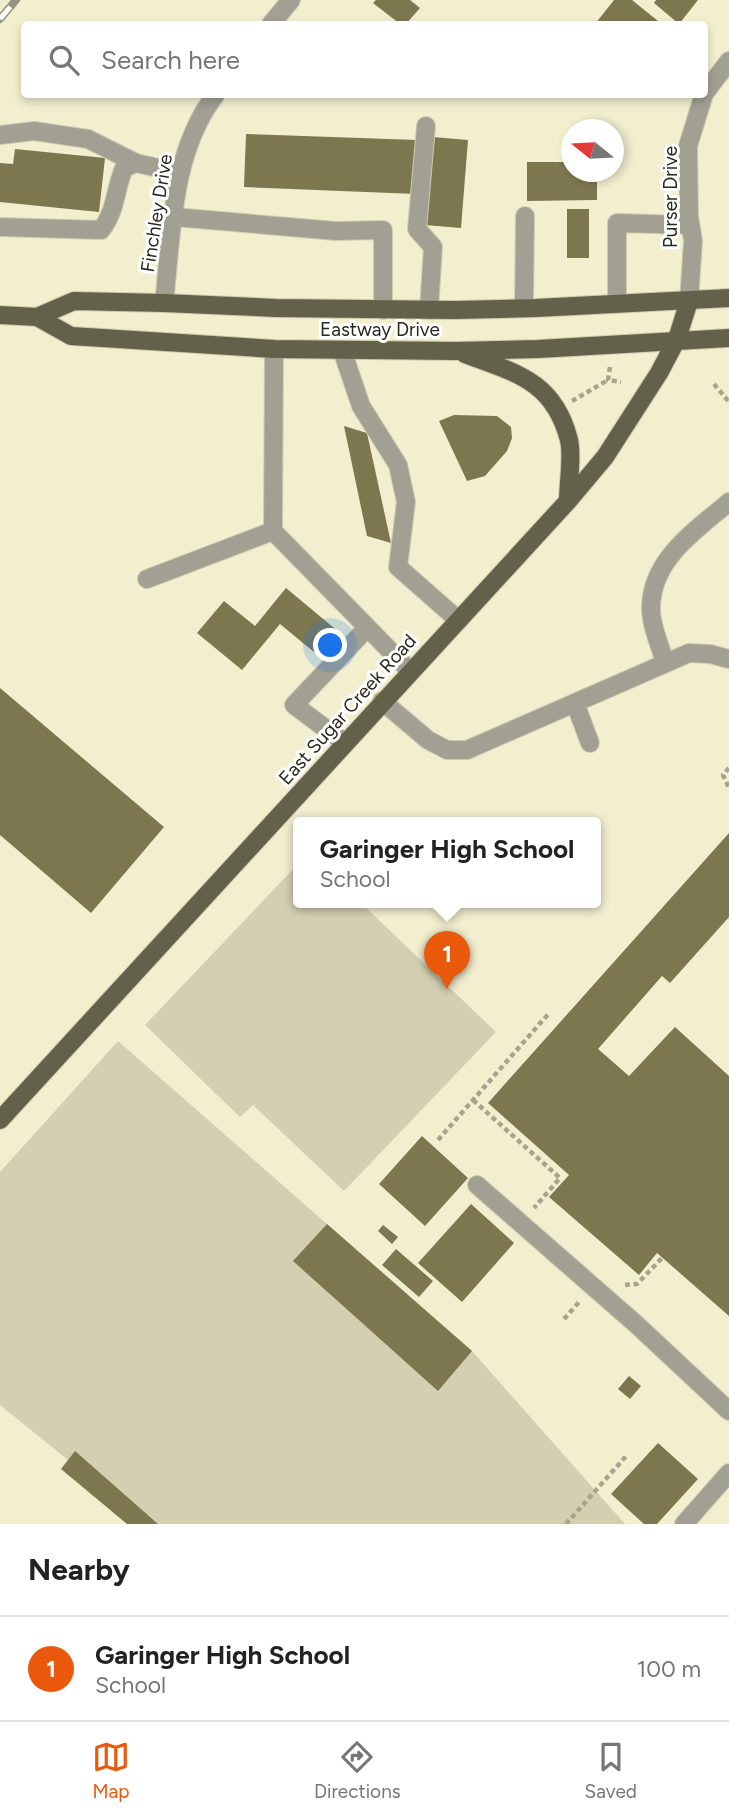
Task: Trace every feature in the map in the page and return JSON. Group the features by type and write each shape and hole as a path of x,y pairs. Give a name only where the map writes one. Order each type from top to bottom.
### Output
{"main road":[{"name":"Eastway Drive","path":"0,315 37,317 74,302 429,310 524,309 729,298"},
{"name":"East Sugar Creek Road","path":"0,1120 568,501 605,457 659,373 677,339 689,301"},
{"name":"Eastway Drive","path":"37,317 71,336 274,349 456,351 729,338"},
{"path":"456,351 525,376 553,402 569,441 568,501"}],"street":[{"path":"274,21 291,0"},
{"name":"Purser Drive","path":"708,89 729,61"},
{"name":"Finchley Drive","path":"164,303 180,173 193,132 213,98"},
{"name":"Purser Drive","path":"689,301 693,241 688,146 702,98"},
{"path":"426,126 417,229 433,247 429,310"},
{"path":"0,135 34,131 88,139 136,163 180,173"},
{"path":"0,227 100,230 110,218 124,168 136,163"},
{"path":"524,309 525,216"},
{"path":"174,217 336,231 383,230 383,310"},
{"path":"617,303 617,223 691,225"},
{"path":"274,349 273,531 410,671"},
{"path":"342,350 361,406 398,465 406,502 398,567 457,619"},
{"path":"665,663 651,611 659,571 679,545 729,502"},
{"path":"147,579 273,531"},
{"path":"345,743 294,705 367,628"},
{"path":"382,702 428,740 447,750 467,750 689,653 710,654 729,659"},
{"path":"575,703 590,743"},
{"path":"477,1185 647,1334 729,1411"},
{"path":"684,1524 729,1473"}],"path":[{"path":"608,380 610,367"},
{"path":"568,403 608,380 621,382"},
{"path":"714,384 729,402"},
{"path":"729,768 723,775 729,788"},
{"path":"438,1140 550,1012"},
{"path":"472,1100 560,1178 520,1223"},
{"path":"621,1283 627,1287 637,1284 662,1258"},
{"path":"564,1319 589,1292"},
{"path":"566,1524 628,1454"}],"shaded area":[{"path":"293,869 293,908 366,908 496,1032 344,1191 253,1105 240,1117 145,1025"},
{"path":"118,1041 472,1351 625,1524 147,1524 0,1405 0,1172"}],"building":[{"path":"376,0 410,0 420,8 409,21 396,21 373,3"},
{"path":"614,0 632,0 658,21 597,21"},
{"path":"656,0 698,0 681,21 675,21 654,3"},
{"path":"246,134 417,140 415,194 244,187"},
{"path":"433,137 468,140 461,228 425,225"},
{"path":"15,149 105,158 99,212 0,202 0,163 13,164"},
{"path":"527,162 561,162 561,182 597,182 597,200 527,201"},
{"path":"567,209 589,209 589,258 567,258"},
{"path":"454,415 497,416 511,427 512,438 507,451 485,476 467,481 439,421"},
{"path":"344,426 367,433 391,543 367,536"},
{"path":"286,588 346,638 326,662 280,624 242,670 197,633 224,601 255,626"},
{"path":"0,688 164,827 91,913 0,835"},
{"path":"729,833 729,917 670,983 662,976 598,1049 629,1076 675,1027 729,1076 729,1316 657,1253 639,1275 549,1197 569,1175 488,1103"},
{"path":"422,1136 468,1178 425,1226 379,1184"},
{"path":"471,1204 514,1243 462,1302 418,1263"},
{"path":"327,1224 472,1351 438,1391 293,1261"},
{"path":"383,1225 398,1237 392,1244 378,1231"},
{"path":"396,1249 433,1281 419,1297 382,1265"},
{"path":"629,1376 641,1386 630,1399 618,1389"},
{"path":"658,1443 698,1479 657,1524 644,1524 611,1494"},
{"path":"75,1451 158,1524 127,1524 61,1469"}],"railway":[{"path":"0,19 16,0"}],"place":[{"name":"Garinger High School","path":"447,989"}]}
